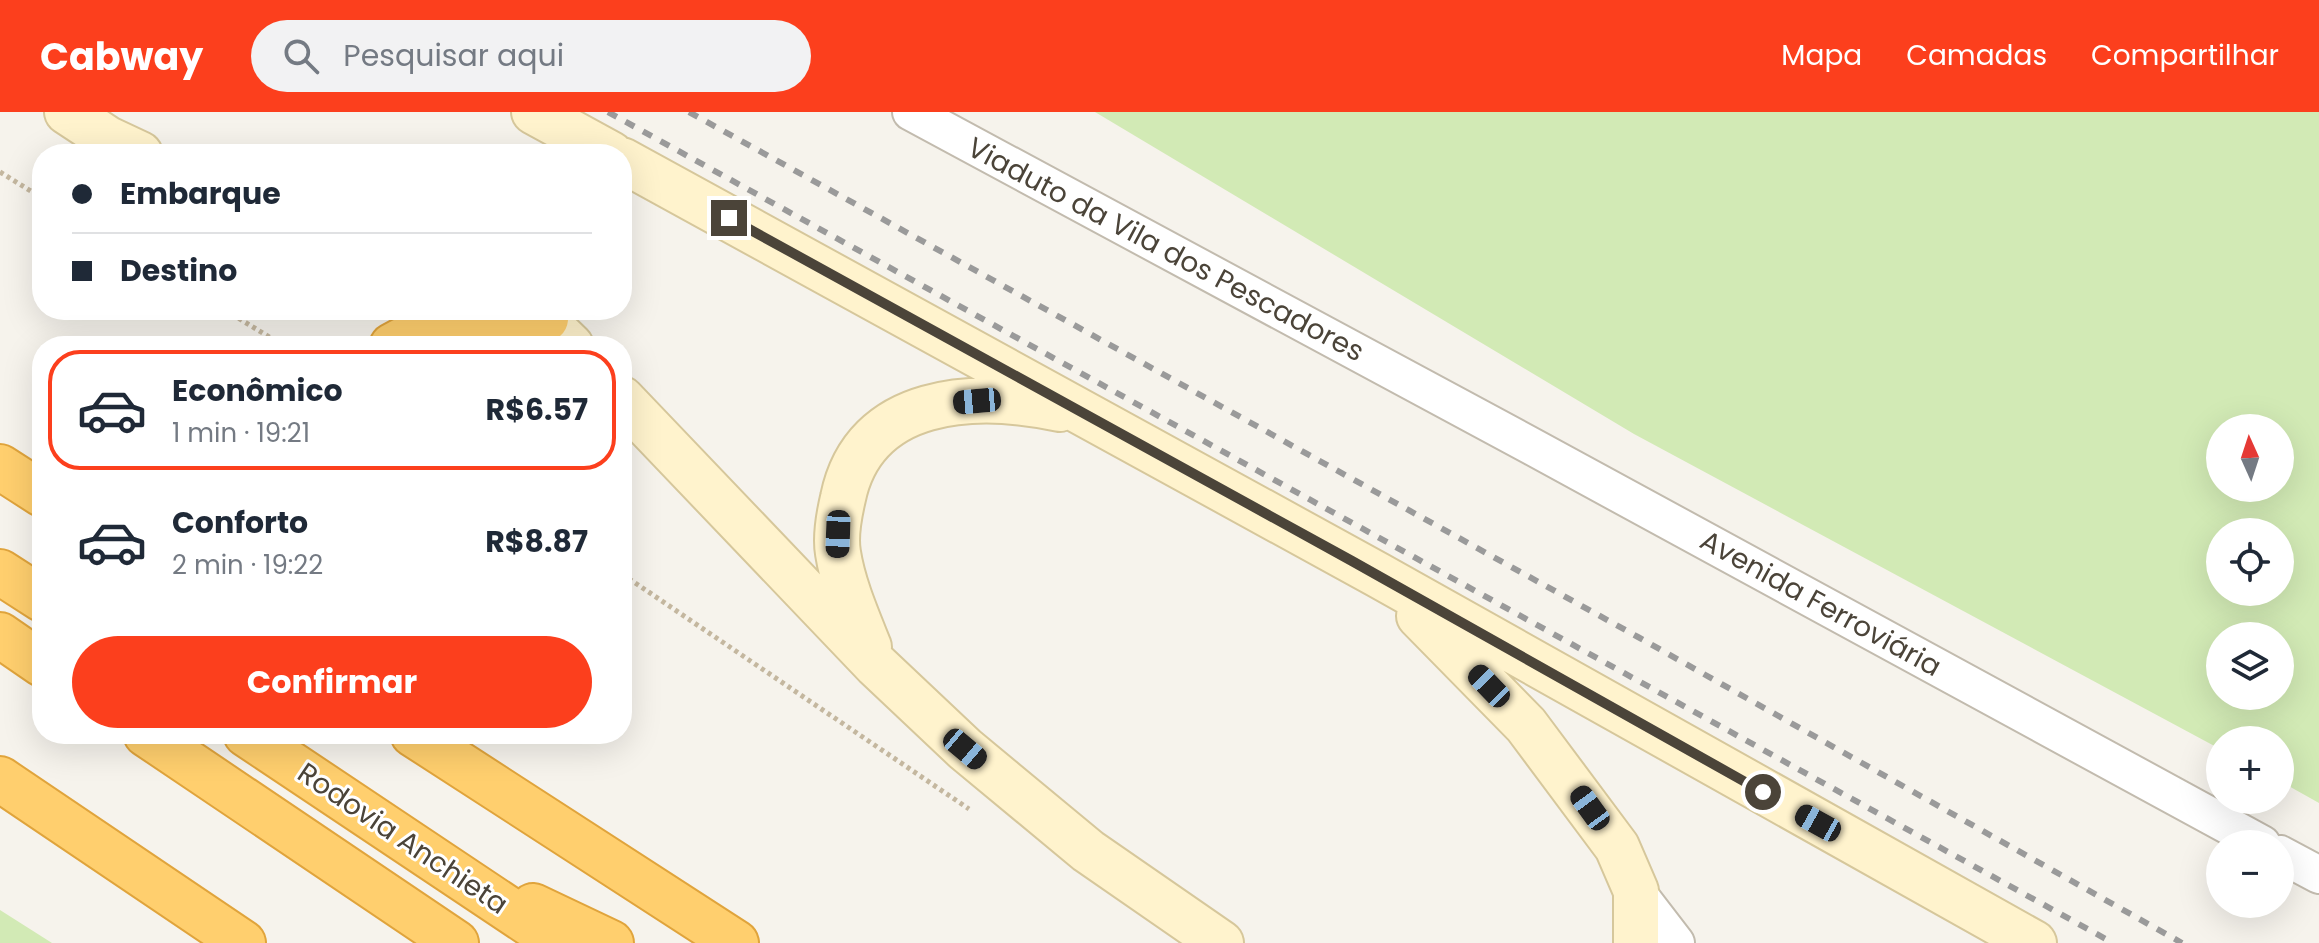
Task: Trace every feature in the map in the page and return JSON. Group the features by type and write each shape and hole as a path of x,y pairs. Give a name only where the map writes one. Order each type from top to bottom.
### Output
{"highway":[{"path":"411,336 451,320"},
{"path":"520,320 550,325"},
{"path":"0,467 32,488"},
{"path":"0,572 32,593"},
{"path":"0,635 32,657"},
{"name":"Rodovia Anchieta","path":"161,744 456,943"},
{"name":"Rodovia Anchieta","path":"261,744 559,943"},
{"path":"428,744 736,943"},
{"path":"456,744 552,824"},
{"path":"0,779 243,943"},
{"path":"443,864 611,943"}],"main road":[{"path":"67,112 119,144"},
{"path":"534,112 593,144"},
{"path":"632,165 1378,575 2034,943"},
{"path":"876,665 851,601 837,552 839,517 846,482 858,457 878,432 907,415 940,404 977,401 1014,402 1089,416"},
{"path":"632,409 876,665 965,749 1088,851 1221,943"},
{"path":"1378,575 1526,725 1617,847 1636,891 1636,943"}],"street":[{"name":"Viaduto da Vila dos Pescadores","path":"911,112 1379,364"},
{"name":"Avenida Ferroviária","path":"1379,364 2236,830"},
{"path":"2294,862 2319,875"},
{"path":"1636,891 1676,943"}],"path":[{"path":"0,172 32,192"},
{"path":"241,320 268,336"},
{"path":"632,581 969,809"}],"green space":[{"path":"1095,112 2319,112 2319,803 2294,789 2294,726 2206,726 2206,741 1634,434"},
{"path":"0,910 52,943 0,943"}],"railway":[{"path":"608,112 2113,943"},
{"path":"689,112 1638,637 2182,943"}],"route":[{"path":"729,218 1352,561 1763,792"}]}
